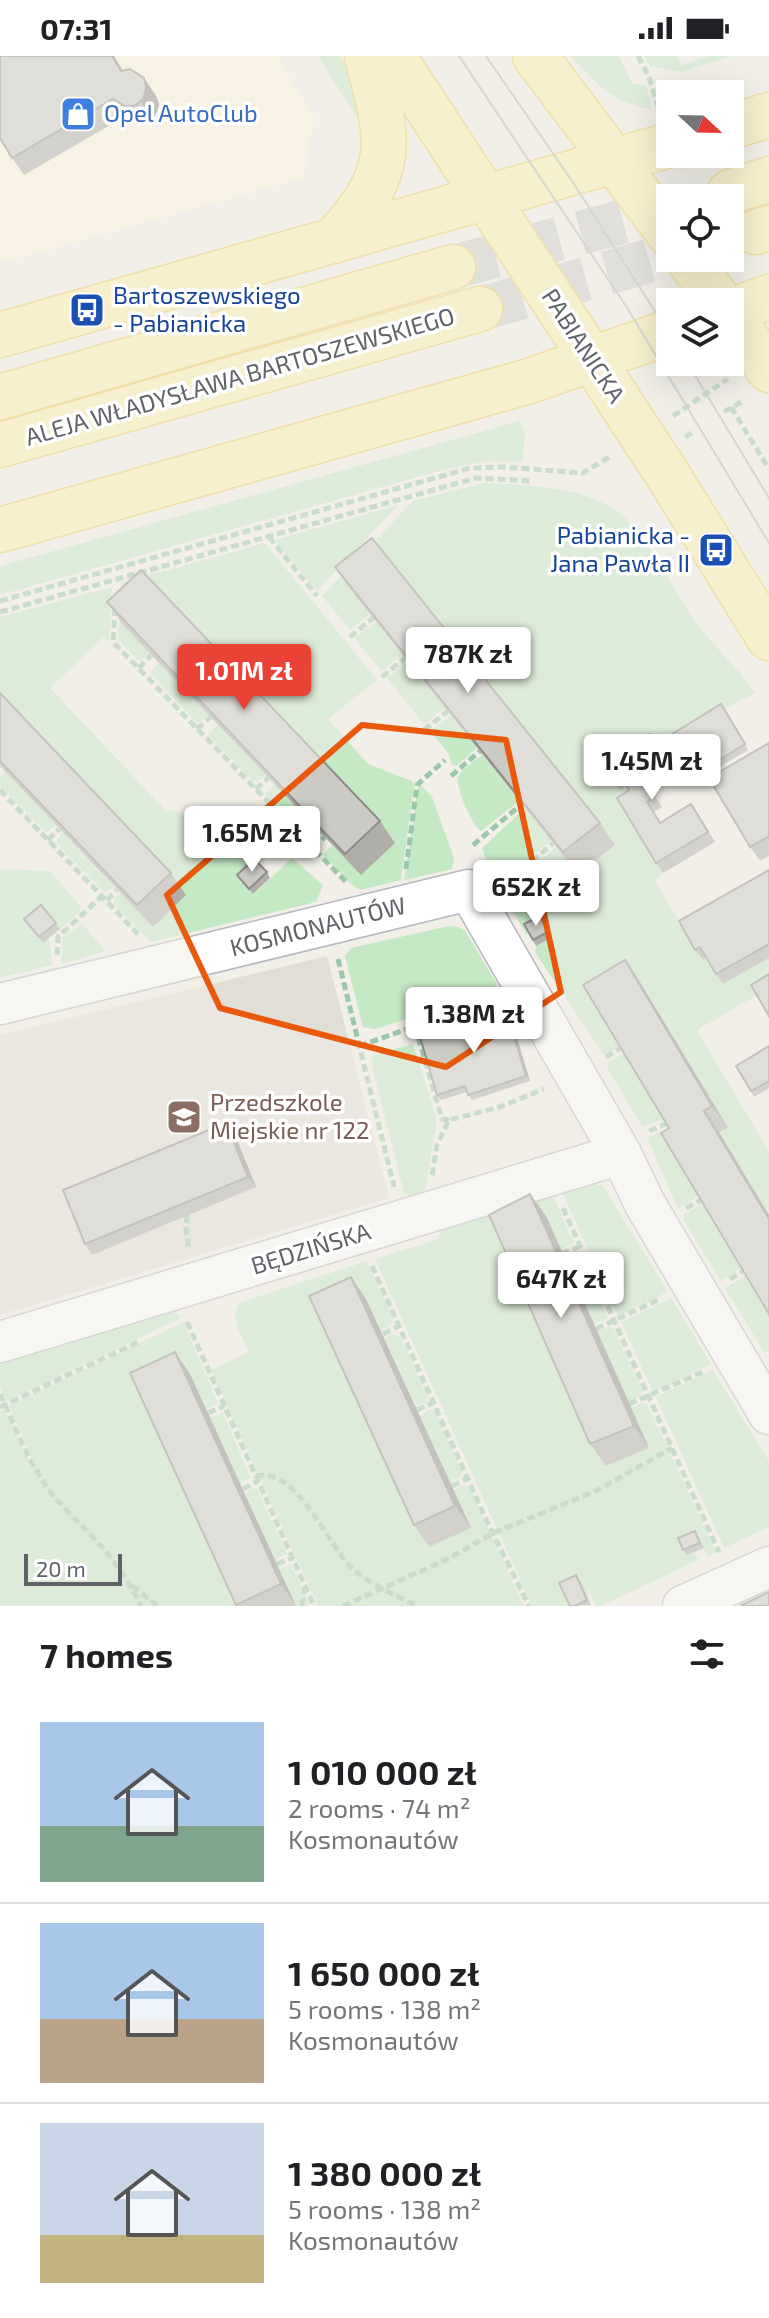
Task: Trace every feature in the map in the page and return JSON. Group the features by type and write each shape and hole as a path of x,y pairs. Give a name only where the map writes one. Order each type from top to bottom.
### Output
{"main road":[{"path":"333,241 358,214 374,186 386,143 367,56"},
{"name":"PABIANICKA","path":"393,56 716,550 769,638"},
{"path":"535,56 656,216"},
{"path":"744,123 769,115"},
{"path":"0,335 614,161 656,134"},
{"name":"ALEJA WŁADYSŁAWA BARTOSZEWSKIEGO","path":"0,397 453,267"},
{"path":"744,307 769,297"},
{"name":"ALEJA WŁADYSŁAWA BARTOSZEWSKIEGO","path":"0,445 480,309"},
{"path":"0,530 526,382 656,337"},
{"path":"744,354 755,386"}],"street":[{"name":"KOSMONAUTÓW","path":"0,1004 343,903 469,890 631,1145 645,1204 769,1414"},
{"name":"BĘDZIŃSKA","path":"0,1342 631,1145"},
{"path":"683,1606 769,1567"}],"path":[{"path":"638,56 656,99"},
{"path":"682,409 727,381"},
{"path":"724,412 755,386"},
{"path":"731,407 769,469"},
{"path":"0,601 470,468 504,467 576,474 607,459"},
{"path":"0,612 476,478 531,481"},
{"path":"269,537 317,596"},
{"path":"116,596 113,642 313,848 343,903 335,948 394,1189"},
{"path":"350,637 373,618"},
{"path":"139,668 151,655"},
{"path":"382,677 405,658"},
{"path":"424,730 448,711"},
{"path":"197,729 210,717"},
{"path":"451,776 480,751"},
{"path":"404,884 417,785 445,760"},
{"path":"256,789 268,778"},
{"path":"0,790 146,942"},
{"path":"473,845 522,804"},
{"path":"48,840 59,829"},
{"path":"313,848 325,837"},
{"path":"496,894 553,843"},
{"path":"57,959 58,937 117,890"},
{"path":"359,1046 497,998"},
{"path":"415,1026 442,1119 500,1107 553,1085"},
{"path":"599,1062 623,1047"},
{"path":"431,1182 437,1145 449,1120"},
{"path":"631,1145 668,1123"},
{"path":"561,1203 721,1557"},
{"path":"187,1215 191,1258"},
{"path":"562,1254 580,1246"},
{"path":"369,1258 529,1606"},
{"path":"596,1329 672,1293"},
{"path":"182,1321 185,1319 314,1606"},
{"path":"383,1334 399,1326"},
{"path":"3,1406 141,1340"},
{"path":"629,1404 717,1366"},
{"path":"0,1394 30,1460 54,1497 132,1585 158,1606"},
{"path":"417,1410 434,1402"},
{"path":"208,1413 224,1406"},
{"path":"343,1606 448,1559 493,1533 596,1491 672,1448"},
{"path":"243,1489 257,1478 269,1475 281,1479 296,1492 354,1571 417,1606"},
{"path":"452,1486 468,1478"},
{"path":"277,1564 293,1558"},
{"path":"132,1585 141,1606"},
{"path":"302,1606 305,1586"}],"highlighted area":[{"path":"362,725 506,740 561,992 446,1067 220,1008 167,895"}],"shaded area":[{"path":"0,56 277,56 314,118 303,178 0,263"},
{"name":"Przedszkole Miejskie nr 122","path":"327,956 389,1198 0,1315 0,1035"}],"green space":[{"path":"318,56 340,56 363,95 370,145 361,143 360,122"},
{"path":"571,56 619,56 632,83 647,86 651,109 615,97"},
{"path":"644,56 677,56 682,65 708,56 731,56 682,72 650,66"},
{"path":"520,421 525,434 522,462 486,461 435,472 0,595 0,566"},
{"path":"483,483 563,490 601,502 618,512 649,547 699,627 755,693 724,709 620,790 627,786 636,801 624,808 663,873 655,881 702,959 707,957 723,984 769,958 769,988 697,1030 769,1152 769,1215 719,1133 727,1127 641,982 621,1045 604,1055 535,952 536,946 552,937 530,932 526,934 504,896 556,847 578,874 615,844 351,589 370,614 350,630 322,596 413,501"},
{"path":"398,505 317,591 275,540"},
{"path":"265,543 377,680 328,719 368,764 412,781 414,785 401,880 360,890 352,885 323,855 332,845 149,652 142,660 137,660 118,640 121,583"},
{"path":"112,587 109,642 104,637 50,688 167,812 177,811 184,816 188,822 185,831 202,848 237,823 253,822 266,830 279,845 258,864 254,894 292,858 323,885 316,902 151,942 114,904 115,897 120,893 0,699 0,617"},
{"path":"376,622 402,654 382,671 354,638"},
{"path":"408,661 445,708 424,724 387,678"},
{"path":"159,663 208,714 200,722 196,722 150,673"},
{"path":"451,715 477,748 456,766 452,765 449,754 430,731"},
{"path":"218,725 265,775 257,782 253,782 208,734"},
{"path":"482,755 519,801 481,831 465,806 458,778"},
{"path":"5,772 56,826 46,832 0,786 0,777"},
{"path":"419,783 432,797 454,858 452,869 404,880"},
{"path":"275,785 322,834 315,842 311,842 265,794"},
{"path":"525,808 551,840 500,883 494,881 482,848"},
{"path":"62,832 114,887 105,893 56,843"},
{"path":"0,869 50,871 81,907 79,913 60,929 45,911 52,965 0,978"},
{"path":"82,924 106,951 61,964 63,937"},
{"path":"449,926 465,931 497,984 493,992 375,1029 363,1027 345,956 351,948"},
{"path":"413,1044 437,1120 425,1190 411,1196 404,1193 371,1062 373,1055"},
{"path":"626,1052 666,1119 643,1127 607,1068 608,1063"},
{"path":"672,1129 700,1195 678,1209 647,1137"},
{"path":"593,1184 603,1186 668,1292 618,1316 562,1192"},
{"path":"553,1195 574,1243 560,1249 606,1466 649,1448 631,1408 647,1404 716,1552 707,1557 699,1537 687,1555 694,1553 698,1560 601,1606 596,1606 590,1592 571,1606 532,1606 375,1259 436,1240 445,1226"},
{"path":"704,1202 743,1267 721,1281 683,1219 684,1214"},
{"path":"576,1251 608,1318 594,1324 563,1257"},
{"path":"367,1261 393,1320 390,1326 381,1330 366,1299 470,1528 454,1490 462,1485 469,1486 524,1606 318,1606 211,1370 249,1352 236,1321 239,1303"},
{"path":"748,1275 769,1309 769,1351 764,1352 725,1288"},
{"path":"671,1298 711,1364 653,1392 621,1322"},
{"path":"173,1309 181,1318 7,1401 0,1388 0,1357"},
{"path":"183,1322 218,1403 206,1409 190,1374 242,1606 0,1606 0,1411 4,1409 29,1461 32,1458 9,1406"},
{"path":"609,1326 614,1329 642,1390 641,1396 628,1402 597,1332"},
{"path":"393,1334 400,1336 428,1397 425,1403 416,1406 385,1339"},
{"path":"713,1370 769,1461 769,1527 724,1548 656,1397"},
{"path":"428,1410 435,1411 462,1472 459,1478 450,1482 420,1416"},
{"path":"223,1413 251,1478 240,1484 210,1418"},
{"path":"256,1487 287,1554 275,1560 245,1493"},
{"path":"291,1564 310,1606 296,1606 279,1569"}],"building":[{"name":"Opel AutoClub","path":"0,56 112,56 121,71 130,69 144,78 145,94 134,106 125,106 113,99 12,158 0,138"},
{"path":"372,538 600,823 563,852 335,567"},
{"path":"141,570 380,821 345,854 107,602"},
{"path":"0,693 171,873 137,905 0,761"},
{"path":"721,704 745,744 693,776 686,765 673,772 656,744"},
{"path":"650,734 668,765 643,779 654,797 647,802 660,823 691,804 708,832 656,863 617,798 629,790 620,776 613,780 604,764"},
{"path":"769,743 769,836 750,847 709,778"},
{"path":"254,859 267,872 249,889 237,875"},
{"path":"769,870 769,944 716,974 700,947 695,950 679,921"},
{"path":"41,905 56,923 39,937 24,919"},
{"path":"540,916 548,932 533,940 524,924"},
{"path":"625,960 712,1106 704,1111 769,1219 769,1314 661,1133 669,1128 583,985"},
{"path":"769,974 769,1016 751,985"},
{"path":"506,1010 526,1076 468,1095 465,1086 437,1095 420,1037"},
{"path":"769,1046 769,1081 751,1091 736,1066"},
{"path":"226,1123 248,1177 85,1244 63,1190"},
{"path":"530,1194 634,1426 590,1444 489,1215"},
{"path":"351,1277 455,1506 414,1525 309,1296"},
{"path":"175,1352 281,1584 236,1605 130,1373"},
{"path":"695,1531 700,1543 683,1550 678,1538"},
{"path":"576,1575 587,1600 570,1606 559,1583"},
{"path":"769,1592 769,1606 740,1606"}],"tunnel":[{"path":"453,267 656,213"},
{"path":"480,309 656,259"}],"tram line":[{"path":"459,56 626,306 769,543"},
{"path":"486,56 574,184 656,313"},
{"path":"695,376 769,498"}],"place":[{"name":"Opel AutoClub","path":"78,114"},
{"name":"Bartoszewskiego - Pabianicka","path":"87,310"},
{"name":"Pabianicka - Jana Pawła II","path":"716,550"},
{"name":"Przedszkole Miejskie nr 122","path":"184,1117"}]}
